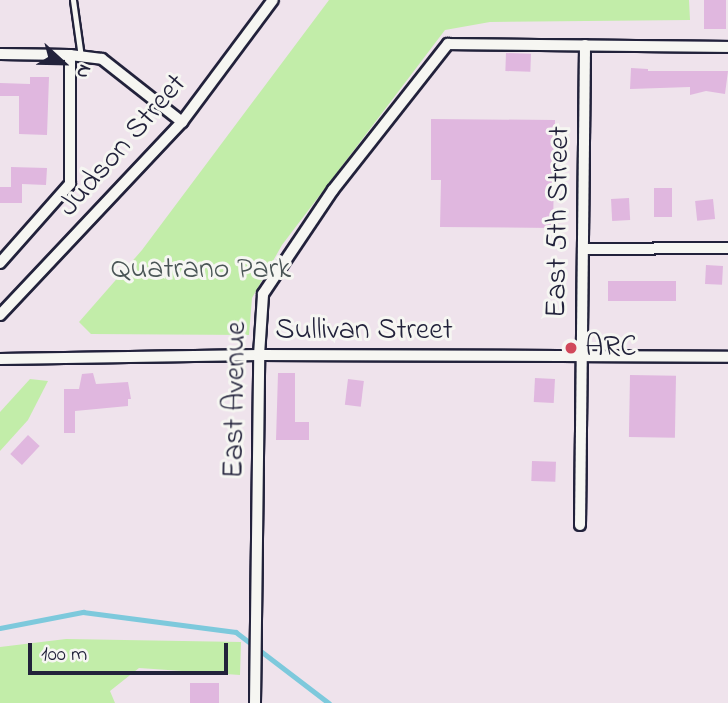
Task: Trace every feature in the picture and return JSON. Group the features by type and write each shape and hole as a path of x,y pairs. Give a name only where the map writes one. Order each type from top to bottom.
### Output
{"street":[{"name":"Judson Street","path":"0,315 182,122 273,0"},
{"name":"East Avenue","path":"255,698 258,621 259,355 263,295 375,133 448,44 585,45"},
{"path":"585,45 728,47"},
{"name":"East 5th Street","path":"580,525 585,45"},
{"path":"0,54 75,56 102,60 182,122"},
{"path":"0,262 70,184 75,56"},
{"path":"583,249 728,248"},
{"name":"Sullivan Street","path":"0,359 259,355 728,357"}],"lane":[{"path":"72,0 75,56"}],"green space":[{"name":"Quatrano Park","path":"329,0 689,0 690,20 490,22 445,30 282,245 252,298 249,335 91,334 79,322 142,250"},
{"path":"30,379 48,381 28,420 0,451 0,412"},
{"path":"66,639 241,642 240,675 139,668 110,691 115,703 0,703 0,647"}],"building":[{"path":"704,0 726,0 726,29 704,29"},
{"path":"506,53 531,54 530,72 505,71"},
{"path":"631,68 648,71 728,71 725,94 706,91 690,95 690,87 630,89"},
{"path":"30,77 49,77 47,135 19,134 19,96 0,96 0,83 30,84"},
{"path":"431,119 555,120 553,228 440,227 441,180 431,180"},
{"path":"11,167 47,168 46,185 22,184 22,203 0,203 0,187 11,187"},
{"path":"654,188 672,188 672,217 654,217"},
{"path":"629,198 630,220 612,221 611,199"},
{"path":"713,199 715,219 697,221 695,201"},
{"path":"706,265 723,266 722,285 705,284"},
{"path":"608,281 676,281 676,301 608,301"},
{"path":"93,373 96,384 128,382 131,399 128,399 128,406 75,411 75,433 64,433 64,389 79,389 82,374"},
{"path":"278,373 295,373 295,422 309,422 309,440 276,440"},
{"path":"630,375 676,376 675,438 629,437"},
{"path":"535,378 555,379 554,403 534,402"},
{"path":"348,379 364,381 361,407 345,405"},
{"path":"28,435 40,446 22,465 10,454"},
{"path":"532,461 556,462 555,482 531,481"},
{"path":"190,683 219,683 219,703 190,703"}],"waterway":[{"path":"0,628 83,612 236,632 329,703"}],"place":[{"name":"ARC","path":"571,348"}]}
